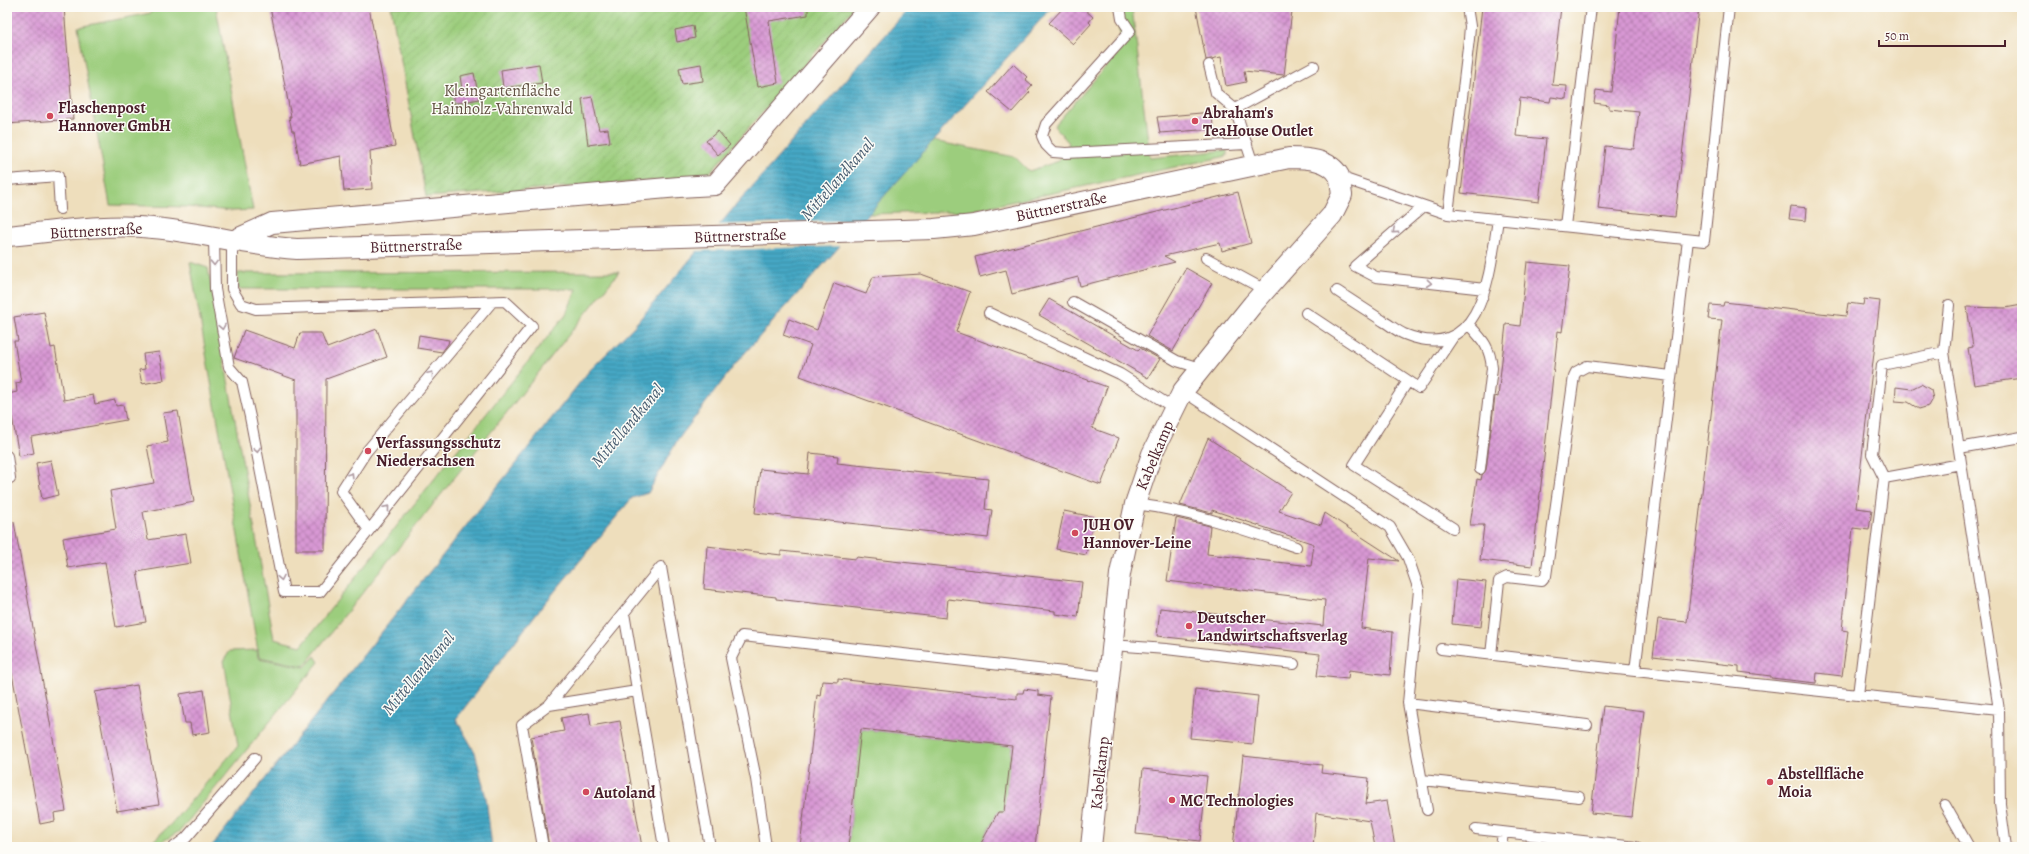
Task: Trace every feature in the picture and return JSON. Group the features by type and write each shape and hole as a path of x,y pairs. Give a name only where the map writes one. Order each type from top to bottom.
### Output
{"street":[{"name":"Büttnerstraße","path":"223,239 272,223 715,185 870,7"},
{"name":"Büttnerstraße","path":"7,236 116,227 151,227 267,247 297,249 908,230 974,225 1253,164 1289,158 1308,158 1320,161 1339,176 1340,182"},
{"name":"Kabelkamp","path":"1091,847 1120,574 1135,504 1152,454 1179,400 1200,368 1265,290 1332,215 1342,195 1340,182"}],"lane":[{"path":"1120,7 1122,19 1130,31 1046,124 1042,136 1046,144 1053,152 1247,144"},
{"path":"1448,214 1469,39 1470,26 1467,7"},
{"path":"1565,226 1591,7"},
{"path":"1340,182 1348,180 1448,214 1704,241 1729,7"},
{"path":"1209,65 1216,94 1235,109 1253,164"},
{"path":"1235,109 1314,66"},
{"path":"7,180 58,176 60,209"},
{"path":"1424,206 1355,266 1376,277 1485,289"},
{"path":"1306,312 1419,388 1453,337 1469,325 1480,306 1490,274 1498,219"},
{"path":"223,239 232,289 241,304 256,309 492,302 505,300 532,326 320,592 284,592 250,417 242,382 229,367 215,289 223,239"},
{"path":"1635,671 1688,240"},
{"path":"1206,258 1265,290"},
{"path":"1337,291 1403,334 1428,340 1453,337"},
{"path":"369,530 341,491 366,452 492,302"},
{"path":"1073,302 1177,361 1200,368"},
{"path":"1949,305 1944,352 1998,710 2000,804 2006,847"},
{"path":"989,313 1179,400 1390,527 1408,558 1419,590 1408,703 1427,810"},
{"path":"1469,325 1491,353 1492,368 1480,469"},
{"path":"1858,695 1884,478 1872,454 1882,365 1944,352"},
{"path":"1492,655 1499,582 1507,577 1542,581 1546,576 1564,438 1574,376 1576,372 1587,366 1671,376"},
{"path":"1408,380 1354,465 1452,528"},
{"path":"1959,448 2022,437"},
{"path":"7,456 10,478 7,479"},
{"path":"1884,478 1961,464"},
{"path":"1135,504 1172,509 1188,513 1296,547"},
{"path":"543,847 522,725 549,705 661,567 710,847"},
{"path":"624,613 664,847"},
{"path":"766,847 756,779 731,658 742,636 1109,677"},
{"path":"1112,645 1166,649 1294,664"},
{"path":"1441,649 1998,710"},
{"path":"549,705 637,691"},
{"path":"1408,703 1587,725"},
{"path":"174,847 186,838 255,758"},
{"path":"1422,780 1579,797"},
{"path":"1945,805 1969,847"},
{"path":"1476,830 1636,847"},
{"path":"1501,847 1503,832"}],"green space":[{"path":"151,7 216,7 253,210 233,211 187,207 110,205 78,27 151,13"},
{"name":"Kleingartenfläche Hainholz-Vahrenwald","path":"391,7 855,7 706,177 426,197"},
{"path":"1114,7 1132,7 1150,158 1227,150 1227,156 968,211 868,214 933,141 1015,157 1029,171 1059,161 1069,143 1054,126 1123,47"},
{"path":"190,262 208,268 274,639 301,646 566,314 577,289 238,289 238,273 619,272 304,666 259,657"},
{"path":"257,650 258,658 305,667 315,656 319,662 180,831 153,847 148,846 171,824 238,746 224,660 230,651"},
{"path":"861,729 1012,746 1004,812 998,812 979,847 848,847"}],"water":[{"name":"Mittellandkanal","path":"910,7 1052,7 737,362 677,441 648,493 632,498 536,614 456,719 475,752 486,798 492,847 211,847 589,371 634,326 736,205"}],"pier":[{"path":"866,220 842,246 694,251 717,225"}],"building":[{"path":"7,7 64,7 73,119 7,124"},
{"path":"270,7 369,7 395,146 370,151 372,189 344,191 341,156 300,164 294,131 292,131 289,117 291,117"},
{"path":"744,7 808,7 808,15 769,21 778,83 758,87"},
{"path":"1064,7 1082,7 1093,17 1089,22 1091,24 1073,44 1049,23"},
{"path":"1196,7 1260,7 1292,11 1284,75 1244,71 1246,82 1226,86 1221,57 1206,60"},
{"path":"1482,7 1561,7 1552,85 1567,86 1566,99 1551,97 1550,102 1520,98 1516,136 1546,139 1539,202 1461,193"},
{"path":"1620,7 1699,7 1675,217 1598,209 1605,146 1634,149 1639,112 1609,109 1609,105 1594,103 1596,90 1611,92"},
{"path":"693,26 695,38 677,42 675,30"},
{"path":"539,64 542,83 503,88 501,70"},
{"path":"701,64 703,81 682,84 679,68"},
{"path":"1013,64 1027,77 1025,79 1032,85 1028,90 1030,92 1012,112 988,92"},
{"path":"474,73 479,99 454,104 452,91 462,89 460,76"},
{"path":"592,97 599,130 608,129 610,142 588,145 582,99"},
{"path":"1212,112 1213,129 1160,133 1157,117"},
{"path":"718,131 730,145 718,155 706,141"},
{"path":"1238,192 1251,243 1222,251 1220,243 1164,256 1175,262 1080,286 1078,277 1012,294 1006,270 980,277 975,257"},
{"path":"1791,206 1807,208 1806,221 1789,219"},
{"path":"1527,262 1570,266 1562,332 1558,331 1532,566 1480,560 1484,525 1470,525 1477,479 1481,480 1482,475 1486,470 1495,396 1498,397 1506,324 1520,326"},
{"path":"1186,268 1212,283 1173,351 1147,336"},
{"path":"921,274 970,292 956,332 1107,387 1092,428 1119,438 1101,485 800,376 811,345 783,335 789,319 817,330 834,283 866,294 873,277"},
{"path":"1049,299 1138,350 1140,348 1160,359 1148,378 1039,315"},
{"path":"1864,299 1880,301 1856,508 1872,510 1869,530 1853,528 1842,630 1848,631 1842,676 1817,673 1816,683 1771,678 1771,676 1739,672 1739,666 1653,656 1658,619 1687,622 1722,320 1708,319 1710,305 1723,306 1724,302 1846,316 1848,303 1863,305"},
{"path":"2022,305 2022,378 1974,385 1968,348 1973,347 1967,307 2005,308"},
{"path":"44,312 51,348 55,347 64,400 93,395 95,404 115,400 116,406 123,405 126,420 31,437 34,453 19,456 8,394 17,392 16,383 21,382 14,341 18,341 14,317"},
{"path":"377,329 387,357 326,379 325,550 296,550 296,380 234,358 244,330 295,348 300,333 321,333 327,348"},
{"path":"419,335 449,340 442,352 417,348"},
{"path":"159,352 164,380 142,384 139,370 145,369 143,354"},
{"path":"1921,384 1931,390 1933,399 1929,406 1919,409 1908,402 1895,401 1896,387 1911,389"},
{"path":"178,411 194,502 143,512 148,540 186,534 191,563 137,572 146,622 116,627 105,562 68,568 63,538 116,529 110,491 154,483 147,446 168,442 163,413"},
{"path":"1208,438 1291,492 1279,511 1321,525 1325,513 1399,561 1369,558 1361,628 1393,632 1390,675 1349,670 1348,679 1317,676 1320,654 1157,636 1160,608 1323,626 1325,600 1167,581 1176,518 1210,526 1207,554 1311,566 1314,544 1212,510 1212,513 1180,505"},
{"path":"810,453 838,456 837,463 988,479 985,509 992,510 988,538 755,513 760,469 808,474"},
{"path":"51,460 58,495 42,499 36,463"},
{"name":"JUH OV Hannover-Leine","path":"1064,511 1094,517 1086,555 1056,549"},
{"path":"14,522 66,811 54,813 55,821 40,824 7,647 7,523"},
{"path":"707,546 781,555 781,551 856,559 856,557 1082,582 1078,617 1055,614 1055,611 948,599 946,618 776,599 776,597 704,589"},
{"path":"1456,579 1486,582 1481,627 1452,624"},
{"path":"838,679 1017,699 1017,693 1023,693 1024,689 1038,691 1038,695 1051,697 1035,847 979,847 998,812 1004,812 1012,746 861,729 848,847 800,847 817,695 820,696 822,681 838,682"},
{"path":"137,685 159,804 117,811 95,692"},
{"path":"1195,689 1258,696 1253,744 1190,738"},
{"path":"204,690 210,732 192,735 190,723 185,723 180,694"},
{"path":"1603,706 1644,711 1632,817 1591,813"},
{"name":"Autoland","path":"589,713 591,726 620,721 642,847 549,847 531,737 564,731 561,718"},
{"path":"1243,756 1322,765 1321,773 1369,778 1366,804 1387,801 1395,847 1375,847 1370,821 1316,813 1313,847 1233,847"},
{"name":"MC Technologies","path":"1143,769 1207,776 1200,841 1136,834"}],"place":[{"name":"Flaschenpost Hannover GmbH","path":"50,116"},
{"name":"Abraham's TeaHouse Outlet","path":"1195,121"},
{"name":"Verfassungsschutz Niedersachsen","path":"368,451"},
{"name":"JUH OV Hannover-Leine","path":"1075,533"},
{"name":"Deutscher Landwirtschaftsverlag","path":"1189,626"},
{"name":"Abstellfläche Moia","path":"1770,782"},
{"name":"Autoland","path":"586,792"},
{"name":"MC Technologies","path":"1172,800"}]}
